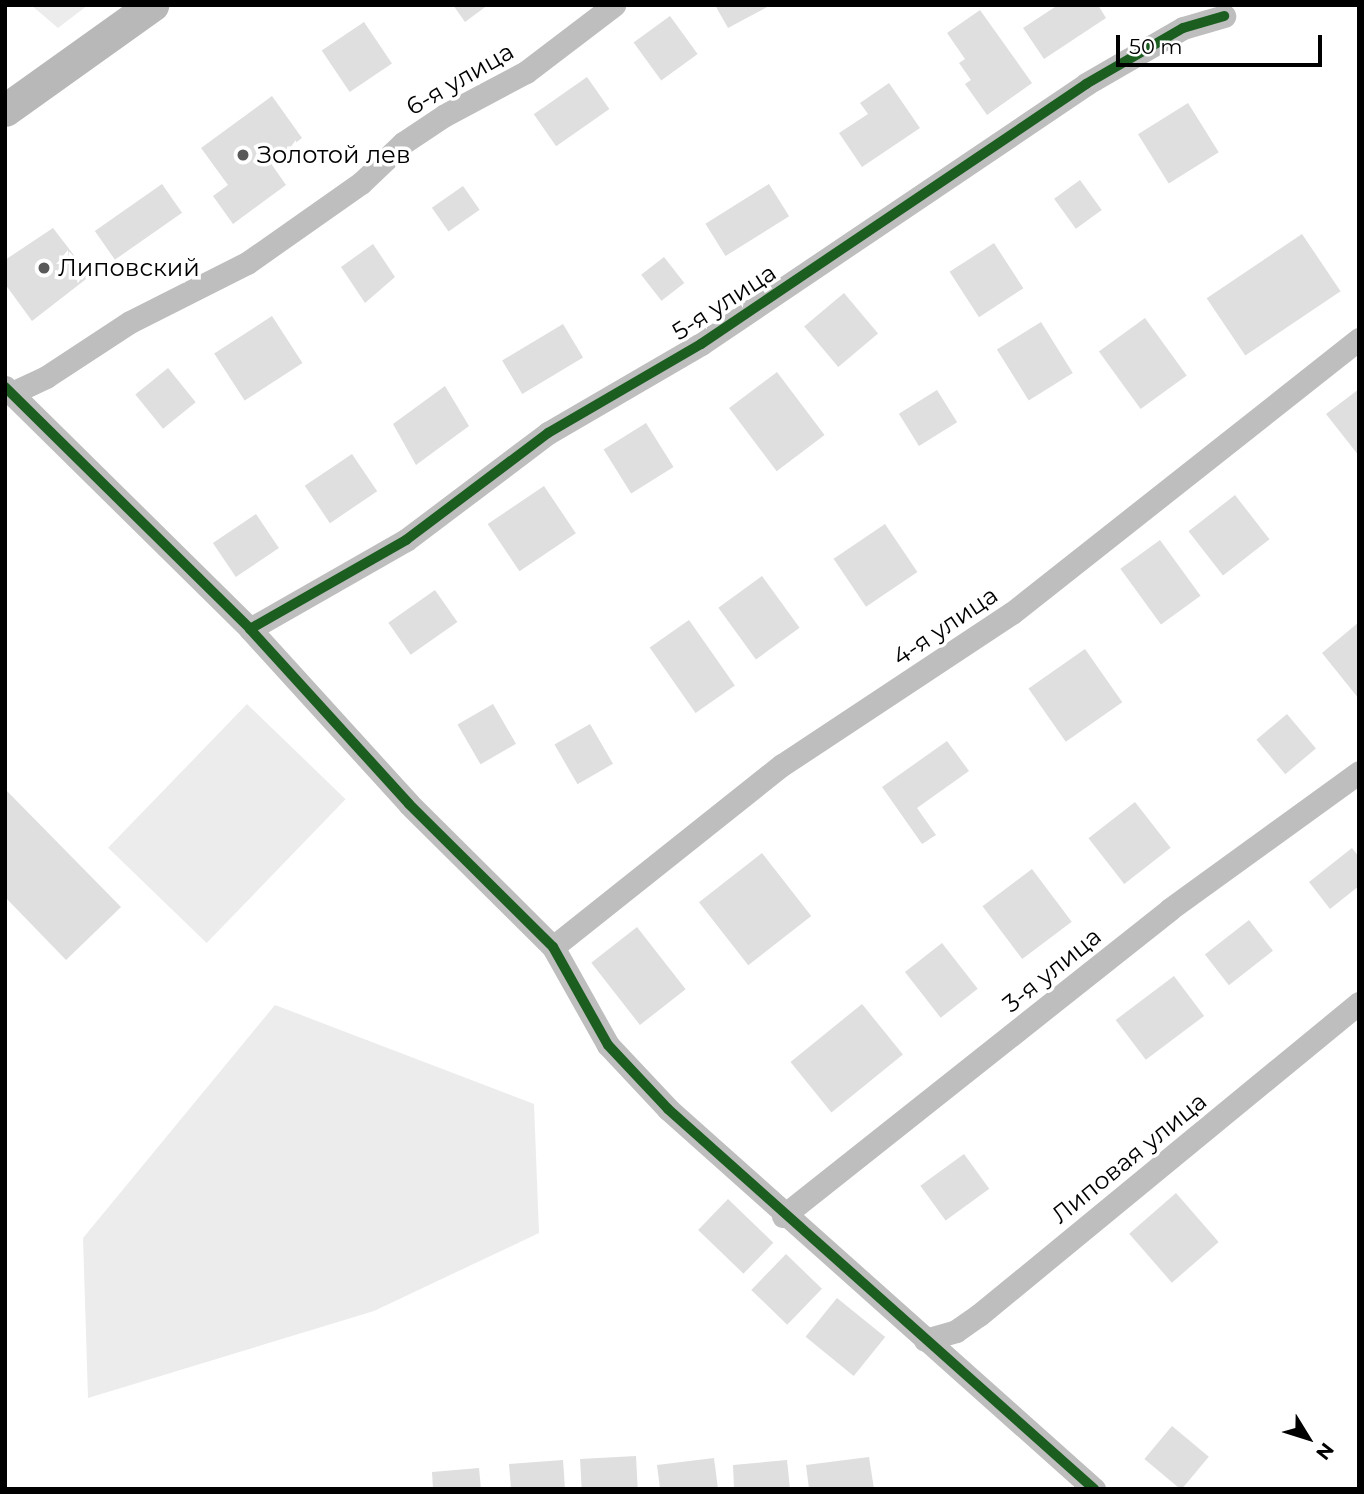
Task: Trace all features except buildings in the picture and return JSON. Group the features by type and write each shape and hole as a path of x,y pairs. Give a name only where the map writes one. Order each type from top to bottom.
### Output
{"main road":[{"path":"5,110 152,5"}],"street":[{"name":"6-я улица","path":"8,390 46,377 130,322 247,263 361,183 403,143 445,115 526,72 614,5"},
{"name":"5-я улица","path":"250,629 406,540 548,433 701,344 1086,84 1183,28 1224,16"},
{"name":"4-я улица","path":"553,947 782,765 1012,613 1359,339"},
{"path":"8,390 250,629 409,804 553,947 608,1045 668,1109 783,1216 1094,1489"},
{"name":"3-я улица","path":"783,1216 1170,909 1359,772"},
{"name":"Липовая улица","path":"925,1340 956,1331 979,1315 1359,1003"}],"shaded area":[{"path":"31,5 88,5 58,28"},
{"path":"247,704 346,799 207,943 108,848"},
{"path":"275,1005 534,1104 539,1233 374,1311 88,1398 83,1238"}],"cycle path":[{"path":"250,629 406,540 548,433 701,344 1086,84 1183,28 1224,16"},
{"path":"5,387 250,629 409,804 553,947 608,1045 668,1109 1094,1489"}],"place":[{"name":"Золотой лев","path":"243,155"},
{"name":"Липовский","path":"44,268"}]}
